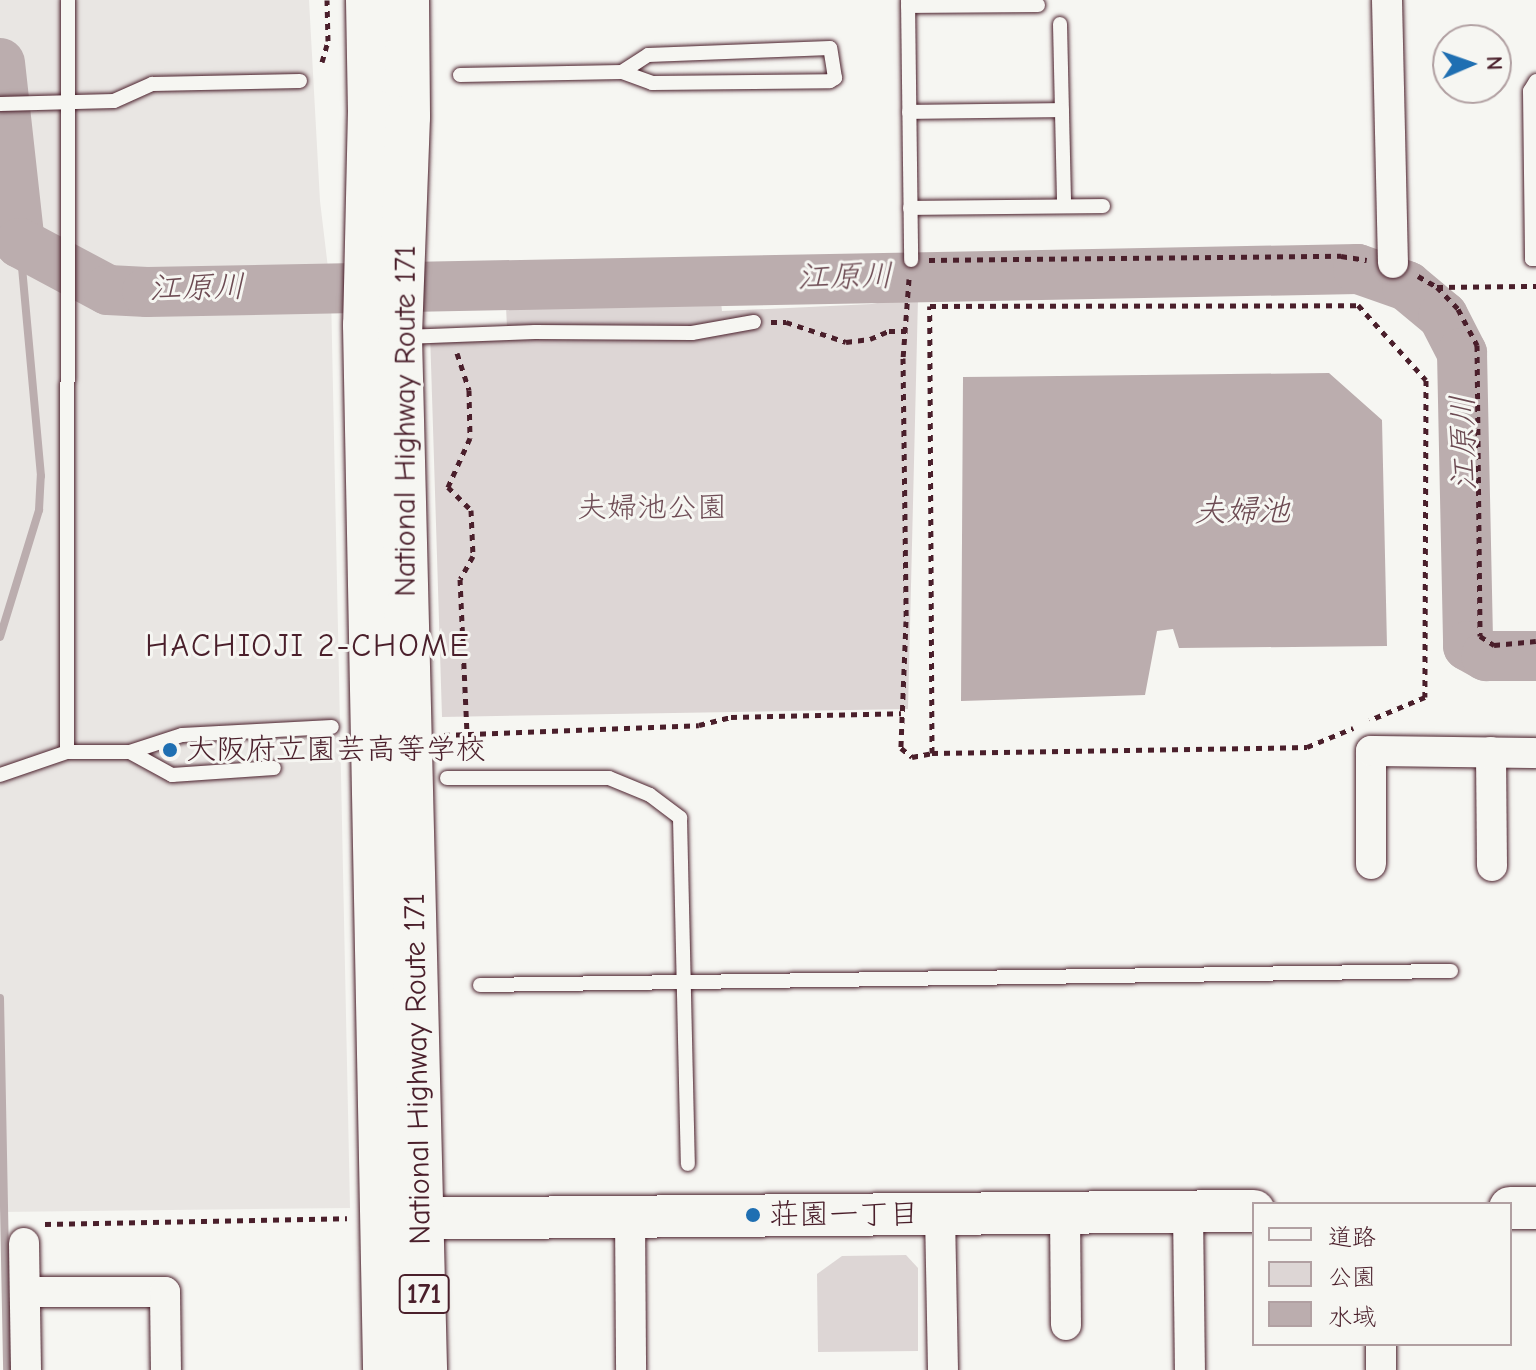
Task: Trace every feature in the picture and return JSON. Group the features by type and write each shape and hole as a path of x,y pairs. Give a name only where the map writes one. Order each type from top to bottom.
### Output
{"highway":[{"name":"National Highway Route 171","path":"368,0 370,110 365,325 388,1219 425,1370"},
{"name":"National Highway Route 171","path":"385,1370 400,337 408,117 407,0"}],"street":[{"path":"1387,0 1393,263"},
{"path":"1371,864 1371,751 1536,753"},
{"path":"1491,752 1492,866"},
{"path":"1512,1208 1536,1208"},
{"path":"1188,1211 1190,1370"},
{"path":"388,1219 1252,1211"},
{"path":"1065,1212 1066,1325"},
{"path":"940,1214 943,1370"},
{"path":"630,1216 631,1370"},
{"path":"26,1370 25,1292 32,1234"},
{"path":"25,1292 165,1292 166,1370"},
{"path":"1381,1346 1381,1370"}],"lane":[{"path":"67,752 68,0"},
{"path":"911,260 908,3 1038,5"},
{"path":"1060,24 1064,206"},
{"path":"460,75 622,72 652,83 830,81 835,78 830,48 648,55 622,72"},
{"path":"0,104 114,101 152,84 300,81"},
{"path":"1536,81 1530,91 1532,259 1536,259"},
{"path":"909,112 1062,110"},
{"path":"910,208 1103,206"},
{"path":"400,337 692,333 754,322"},
{"path":"0,775 67,752 130,752 182,735 332,727"},
{"path":"130,752 172,775 274,768"},
{"path":"447,778 609,778 650,795 680,818 688,1164"},
{"path":"480,985 1451,971"}],"path":[{"path":"322,62 328,41 327,0"},
{"path":"911,260 1341,256 1393,263 1437,287 1458,309 1477,345 1480,636 1494,645 1536,641"},
{"path":"1437,287 1536,286"},
{"path":"909,290 903,358 906,621 901,748 912,757 932,753 1307,747 1425,697 1426,380 1358,305 930,306 932,753"},
{"path":"754,322 786,322 846,342 870,339 889,331 906,331"},
{"path":"451,335 469,390 470,438 448,487 471,510 473,556 460,579 467,733"},
{"path":"435,736 699,725 731,717 901,713"},
{"path":"32,1234 388,1219"}],"shaded area":[{"name":"大阪府立園芸高等学校","path":"0,0 309,0 320,201 331,293 350,1208 0,1212"}],"green space":[{"name":"夫婦池公園","path":"918,298 908,709 442,717 430,332 507,328 506,307 721,302 722,311 872,304"},
{"path":"906,1255 918,1268 918,1351 818,1352 817,1274 842,1256"}],"water":[{"name":"夫婦池","path":"1329,373 1382,420 1387,646 1179,648 1173,629 1157,631 1145,695 961,701 963,377"}],"waterway":[{"name":"江原川","path":"0,63 20,243 108,290 147,292 1358,269 1407,286 1443,316 1462,353 1468,646 1486,656 1536,656"},
{"path":"0,637 39,510 41,476 20,243"},
{"path":"0,998 7,1370"}],"place":[{"name":"大阪府立園芸高等学校","path":"170,750"},
{"name":"荘園一丁目","path":"753,1215"}],"district":[{"name":"HACHIOJI 2-CHOME","path":"308,646"}]}
